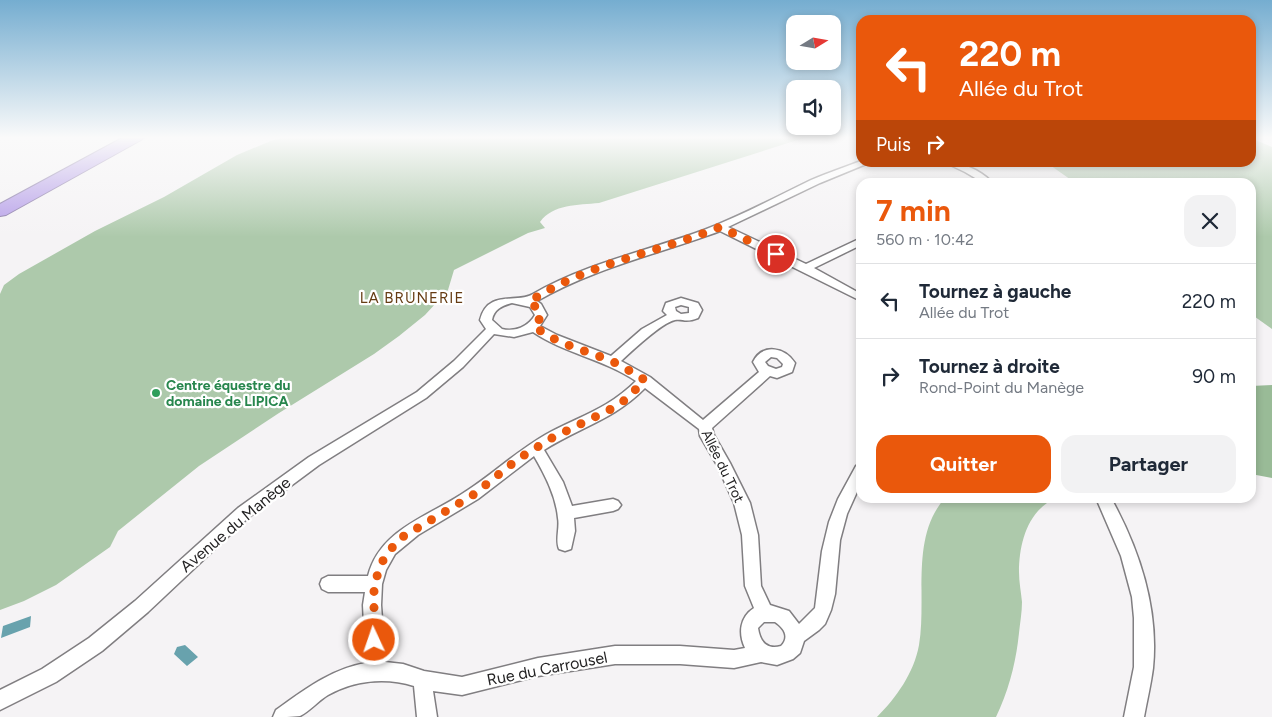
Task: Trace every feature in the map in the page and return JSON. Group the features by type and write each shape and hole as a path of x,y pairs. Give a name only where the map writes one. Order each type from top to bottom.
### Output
{"highway":[{"path":"0,205 64,170"},
{"path":"0,211 75,170"},
{"path":"0,215 22,200"}],"street":[{"path":"529,302 545,291 571,278 720,227 803,187 845,170"},
{"path":"967,170 980,178"},
{"path":"720,227 806,268 856,295"},
{"path":"806,268 856,244"},
{"path":"512,300 529,302 536,305 540,310 541,315 534,326 517,333 508,334 492,329 486,320 490,310 495,306 512,300"},
{"path":"612,362 646,332 674,316"},
{"name":"Allée du Trot","path":"534,326 544,334 577,350 612,362 645,380 705,426 707,436 723,462 742,503 750,535 753,586 764,613"},
{"name":"Avenue du Manège","path":"0,700 36,683 105,637 254,504 321,456 396,413 449,373 492,329"},
{"path":"705,426 767,372"},
{"path":"376,671 372,605 374,584 384,558 399,539 473,495 518,459 552,438 611,409 625,400 645,380"},
{"path":"536,448 552,475 566,513 568,532 565,544"},
{"path":"795,636 809,630 821,617 828,594 828,572 834,531 842,508 856,480"},
{"path":"1105,503 1126,547 1136,575 1142,602 1144,661 1134,717"},
{"path":"566,513 614,505"},
{"path":"328,584 374,584"},
{"path":"764,613 778,614 790,623 795,636 793,647 785,655 773,657 761,653 750,640 749,626 752,620 764,613"},
{"name":"Rue du Carrousel","path":"283,717 322,688 357,674 376,671 402,673 424,680 462,686 538,667 615,655 680,655 734,659 761,653"},
{"path":"424,680 423,694 427,717"}],"green space":[{"name":"Centre équestre du domaine de LIPICA","path":"210,170 702,170 599,203 566,206 545,216 540,222 545,228 528,233 454,270 448,290 425,315 399,336 199,466 118,531 110,547 56,585 24,601 0,610 0,294 4,285 19,274 95,231 164,197"},
{"path":"1058,170 1272,170 1272,329 1256,318 1256,178 1068,178"},
{"path":"1272,385 1272,478 1256,475 1256,386"},
{"path":"942,503 1046,503 1032,519 1023,539 1019,561 1022,602 1016,655 1008,686 996,717 877,717 891,702 909,675 917,655 921,627 924,549 927,531 934,514"}],"water":[{"path":"31,616 30,627 1,638 3,626"},
{"path":"185,645 198,657 187,666 174,654 177,647"}],"place":[{"name":"Centre équestre du domaine de LIPICA","path":"156,393"}],"district":[{"name":"LA BRUNERIE","path":"412,298"}],"route":[{"path":"374,640 372,605 374,584 378,568 389,549 399,539 473,495 518,459 552,438 594,418 625,400 645,380 612,362 577,350 544,334 534,326 539,321 540,310 536,305 529,302 545,291 571,278 720,227 776,254"}]}
